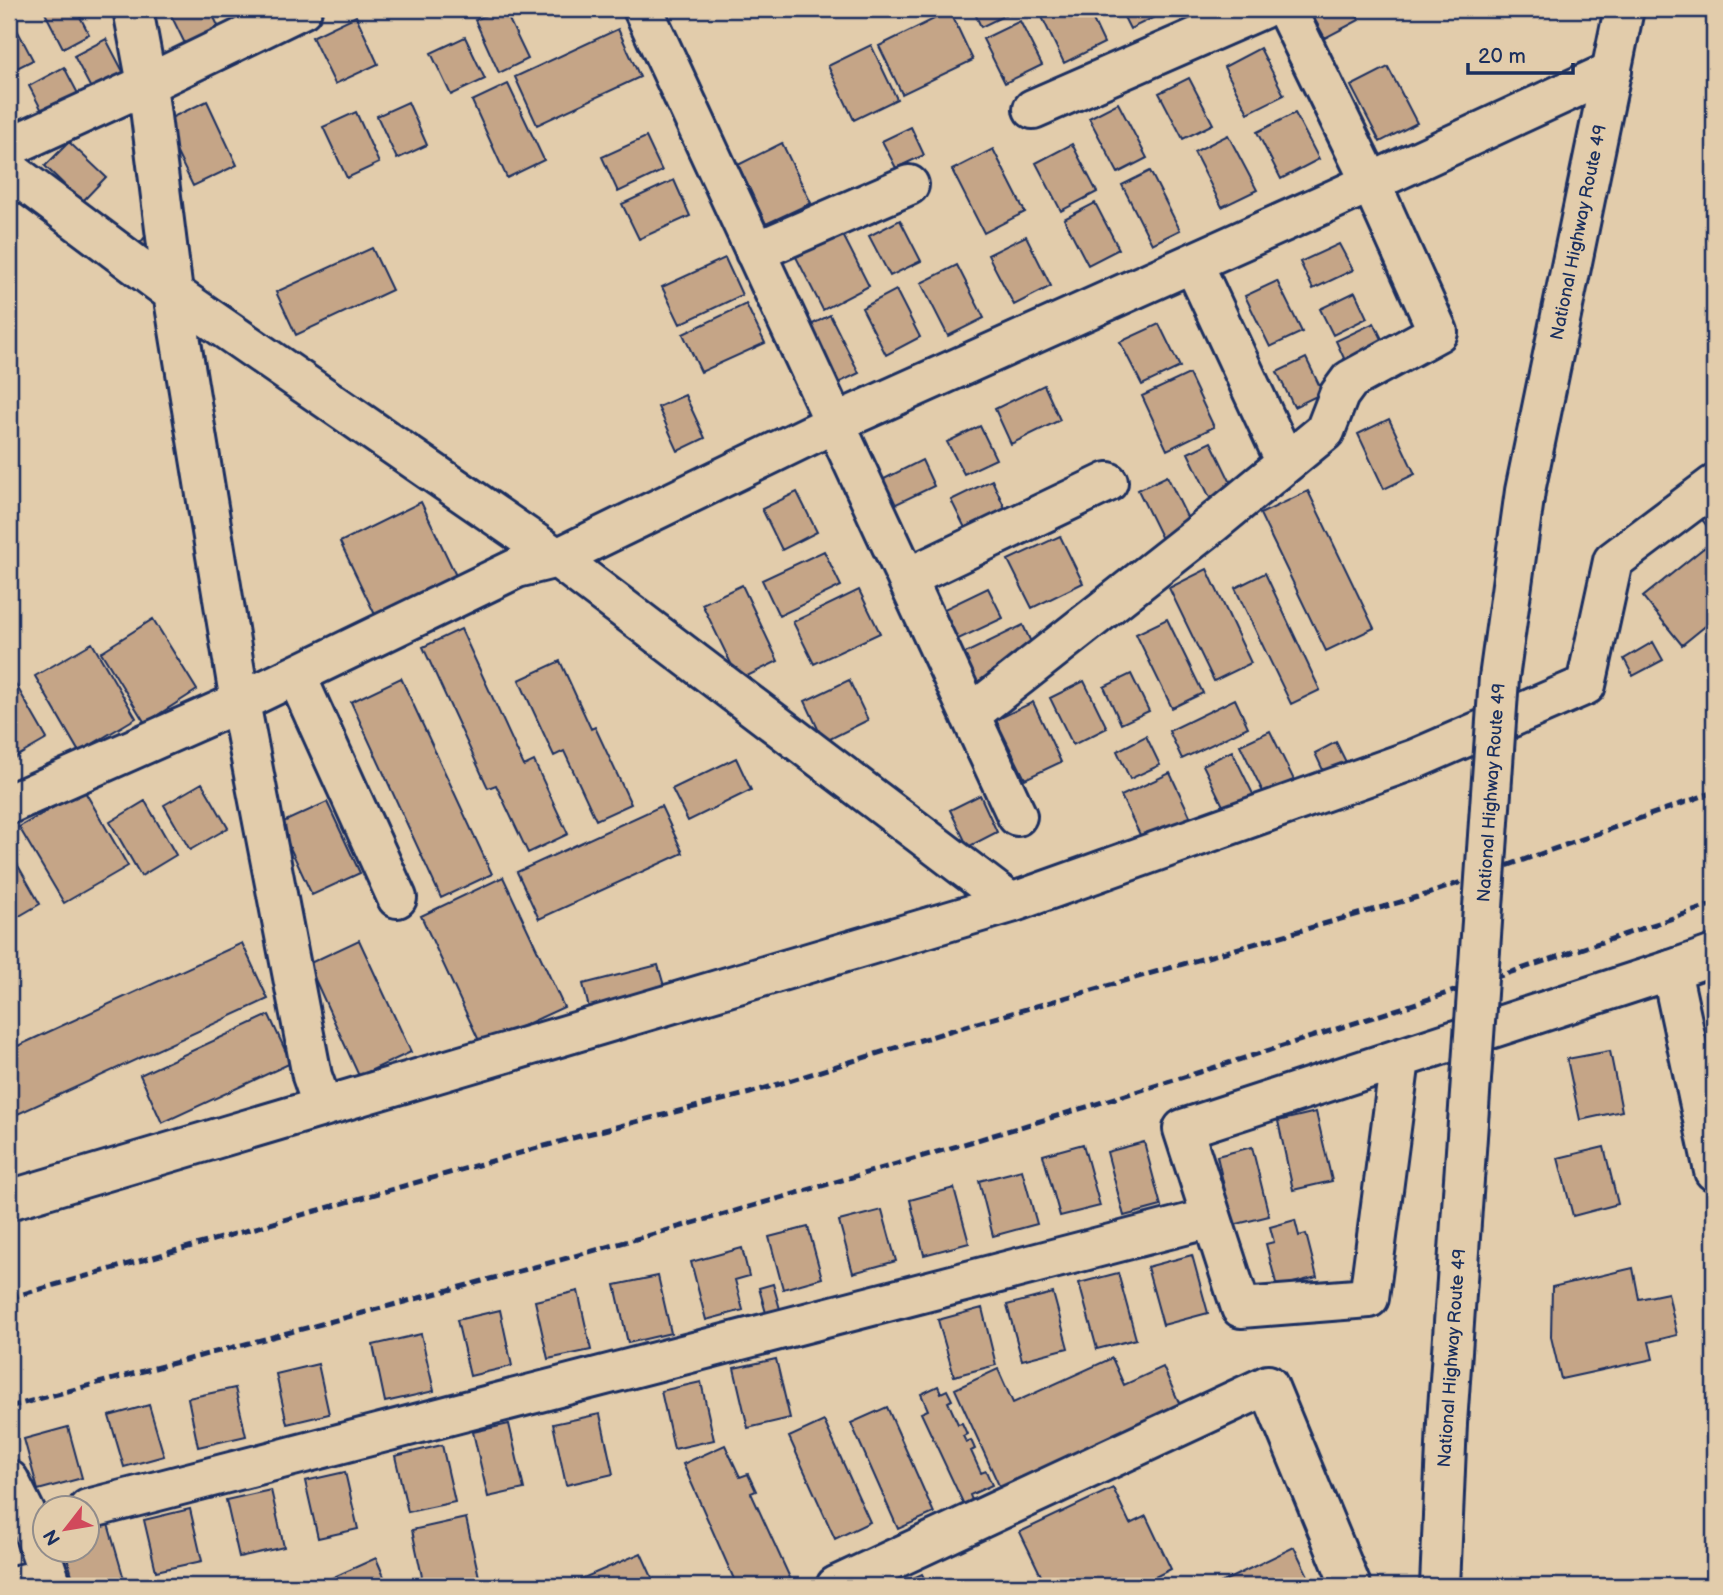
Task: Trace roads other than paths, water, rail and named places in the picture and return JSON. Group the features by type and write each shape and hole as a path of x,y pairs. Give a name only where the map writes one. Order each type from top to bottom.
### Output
{"main road":[{"path":"133,9 147,85 173,293 240,702 312,1076 323,1107"},
{"path":"9,147 147,85 302,9"},
{"path":"643,9 1017,816"},
{"path":"1033,109 1262,9"},
{"path":"970,715 1325,431 1339,395 1350,380 1438,332 1371,183 1286,9"},
{"name":"National Highway Route 49","path":"1440,1586 1447,1423 1499,678 1525,491 1624,9"},
{"path":"9,804 240,702 517,568 557,558 835,423 1371,183 1612,71"},
{"path":"9,170 173,293 557,558 1012,903"},
{"path":"755,252 909,185"},
{"path":"1193,263 1286,463"},
{"path":"907,578 1108,482"},
{"path":"9,1200 1012,903 1415,759 1586,685 1613,561 1714,485"},
{"path":"296,675 397,898"},
{"path":"1400,1059 1369,1298 1241,1308 1182,1129 1714,955"},
{"path":"1671,970 1714,1171"},
{"path":"102,1505 1210,1218"},
{"path":"836,1586 1268,1385 1351,1586"},
{"path":"9,1480 32,1513"},
{"path":"37,1564 37,1583"}],"railway":[{"path":"9,1298 580,1136 750,1093 956,1029 1425,895 1714,792"},
{"path":"9,1407 742,1209 1109,1100 1352,1024 1714,904"}]}
